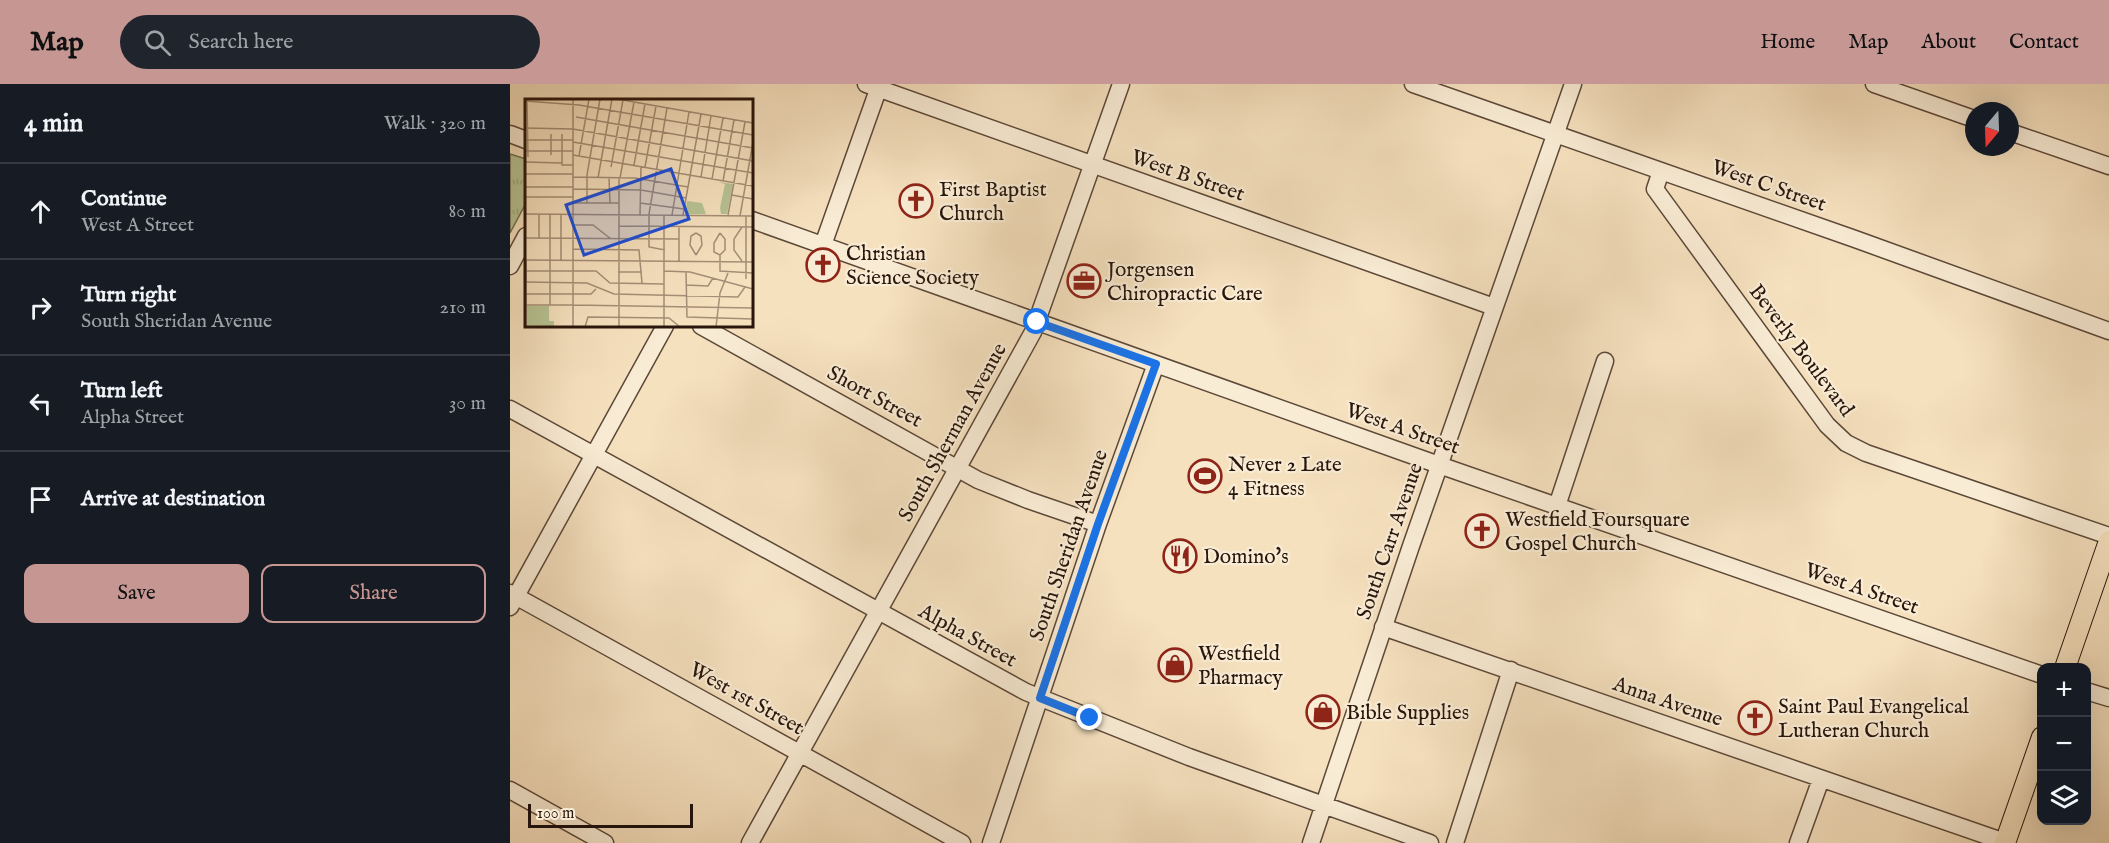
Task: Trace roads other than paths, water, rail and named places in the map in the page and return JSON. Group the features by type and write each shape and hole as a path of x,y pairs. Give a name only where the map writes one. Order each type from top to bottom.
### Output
{"main road":[{"path":"2067,663 2109,541"},
{"path":"2005,842 2037,751"}],"street":[{"name":"South Sherman Avenue","path":"750,843 1037,322 1121,84"},
{"name":"West C Street","path":"1413,84 2109,331"},
{"name":"South Carr Avenue","path":"1311,843 1383,627 1573,84"},
{"path":"1874,84 1965,116"},
{"name":"West B Street","path":"875,86 1092,166 1494,307"},
{"path":"823,245 875,86"},
{"path":"510,134 525,140"},
{"path":"2019,135 2109,166"},
{"name":"Beverly Boulevard","path":"1661,171 1655,189 1827,425 1846,443 1866,453 2109,536"},
{"name":"West A Street","path":"753,220 1439,465 2037,673"},
{"path":"510,266 525,238"},
{"path":"512,599 664,327"},
{"name":"Short Street","path":"703,327 978,480 1098,524"},
{"path":"1557,506 1605,362"},
{"name":"South Sheridan Avenue","path":"991,843 1098,524 1156,364"},
{"name":"Alpha Street","path":"510,409 1026,692 1190,757 1430,843"},
{"name":"West 1st Street","path":"512,599 801,753 962,843"},
{"name":"Anna Avenue","path":"1383,627 2005,842"},
{"path":"1455,843 1511,670"},
{"path":"2091,693 2109,698"},
{"path":"1798,843 1821,779"},
{"path":"510,790 605,843"}],"place":[{"name":"First Baptist Church","path":"916,201"},
{"name":"Christian Science Society","path":"823,265"},
{"name":"Jorgensen Chiropractic Care","path":"1084,281"},
{"name":"Never 2 Late 4 Fitness","path":"1205,476"},
{"name":"Westfield Foursquare Gospel Church","path":"1482,531"},
{"name":"Domino's","path":"1180,556"},
{"name":"Westfield Pharmacy","path":"1175,665"},
{"name":"Bible Supplies","path":"1323,712"},
{"name":"Saint Paul Evangelical Lutheran Church","path":"1755,718"}]}
